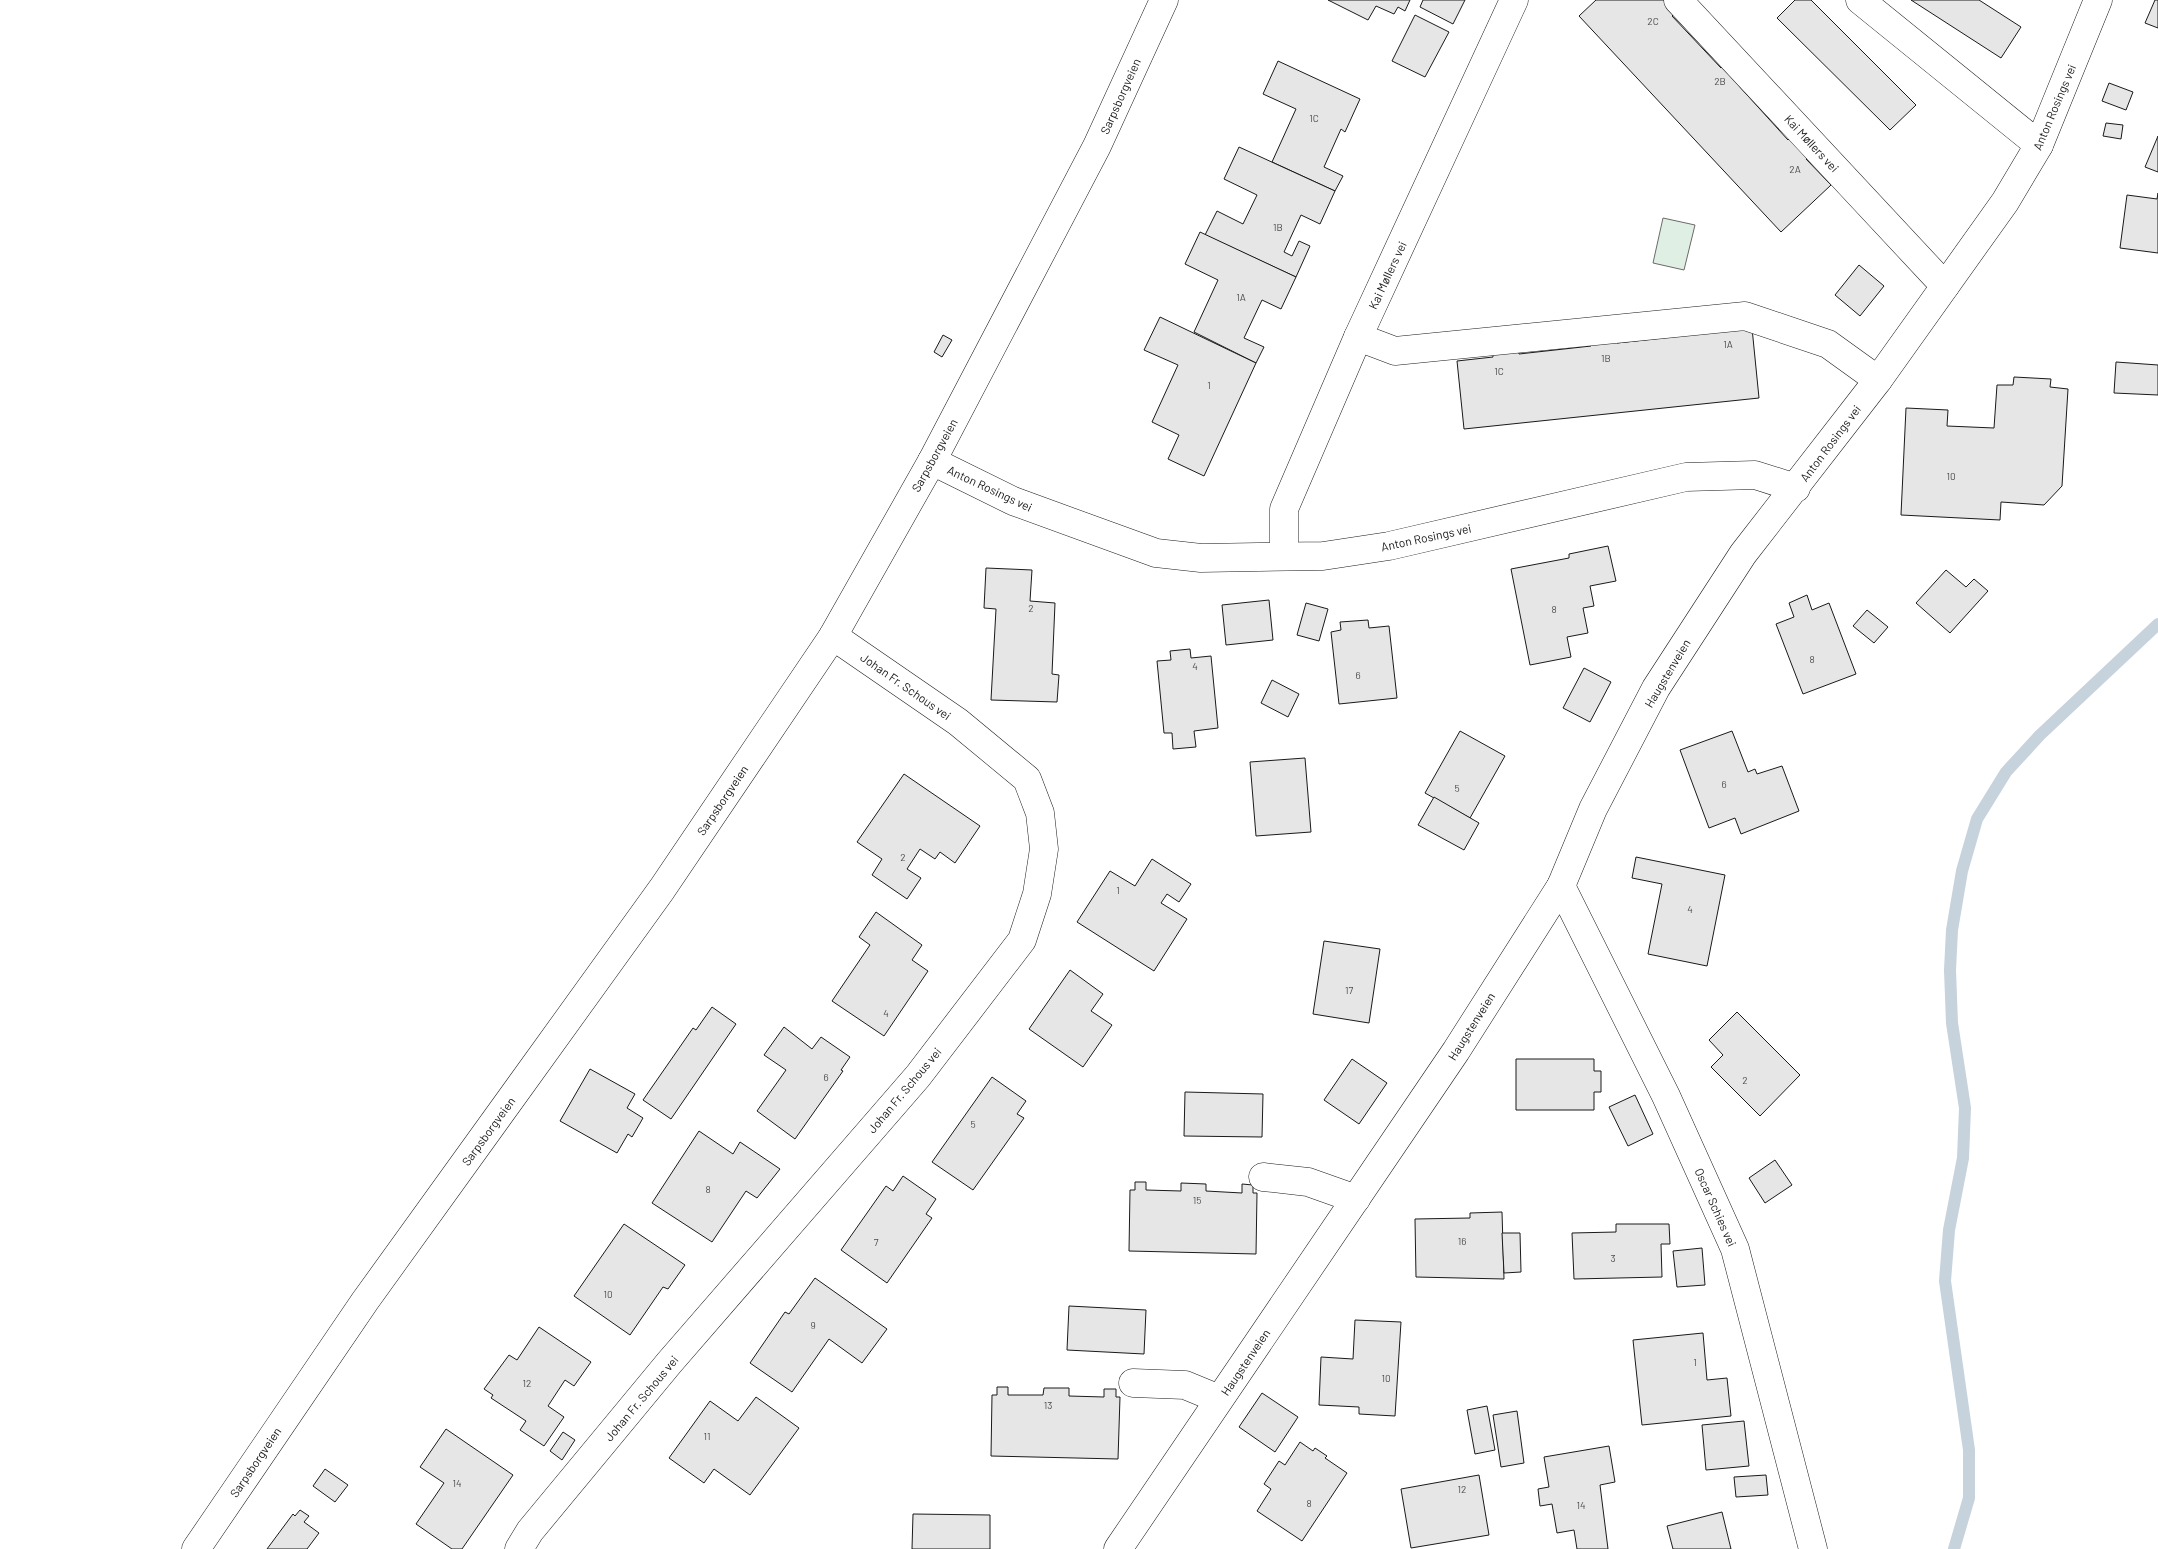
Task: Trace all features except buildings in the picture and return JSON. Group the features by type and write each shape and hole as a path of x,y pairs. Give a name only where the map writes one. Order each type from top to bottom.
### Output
{"main road":[{"name":"Sarpsborgveien","path":"196,1549 365,1301 662,889 833,636 932,461 1097,146 1164,0"},
{"name":"Kai Møllers vei","path":"1284,556 1284,508 1358,337 1514,0"},
{"name":"Kai Møllers vei","path":"1678,0 1945,286"},
{"path":"1860,0 2039,145"},
{"name":"Anton Rosings vei","path":"932,461 1013,501 1156,553 1201,558 1323,556 1389,546 1686,477 1755,475 1796,488 1878,380 2005,202 2039,145 2098,0"},
{"path":"1358,337 1395,351 1746,316 1828,344 1878,380"},
{"name":"Haugstenveien","path":"1118,1549 1456,1051 1561,886 1593,810 1656,688 1743,554 1796,488"},
{"name":"Johan Fr. Schous vei","path":"519,1549 536,1524 669,1363 918,1076 1022,940 1037,894 1044,848 1040,813 1027,778 958,722 833,636"},
{"name":"Oscar Schies vei","path":"1561,886 1666,1096 1735,1249 1813,1549"},
{"path":"1264,1177 1308,1182 1356,1199"},
{"path":"1133,1383 1186,1385 1219,1399"}],"green space":[{"path":"1663,218 1695,225 1684,270 1653,263"}],"waterway":[{"path":"1954,1549 1969,1498 1969,1450 1945,1281 1949,1230 1963,1158 1965,1108 1952,1023 1950,970 1952,930 1962,871 1977,819 2006,772 2040,735 2158,624"}]}
